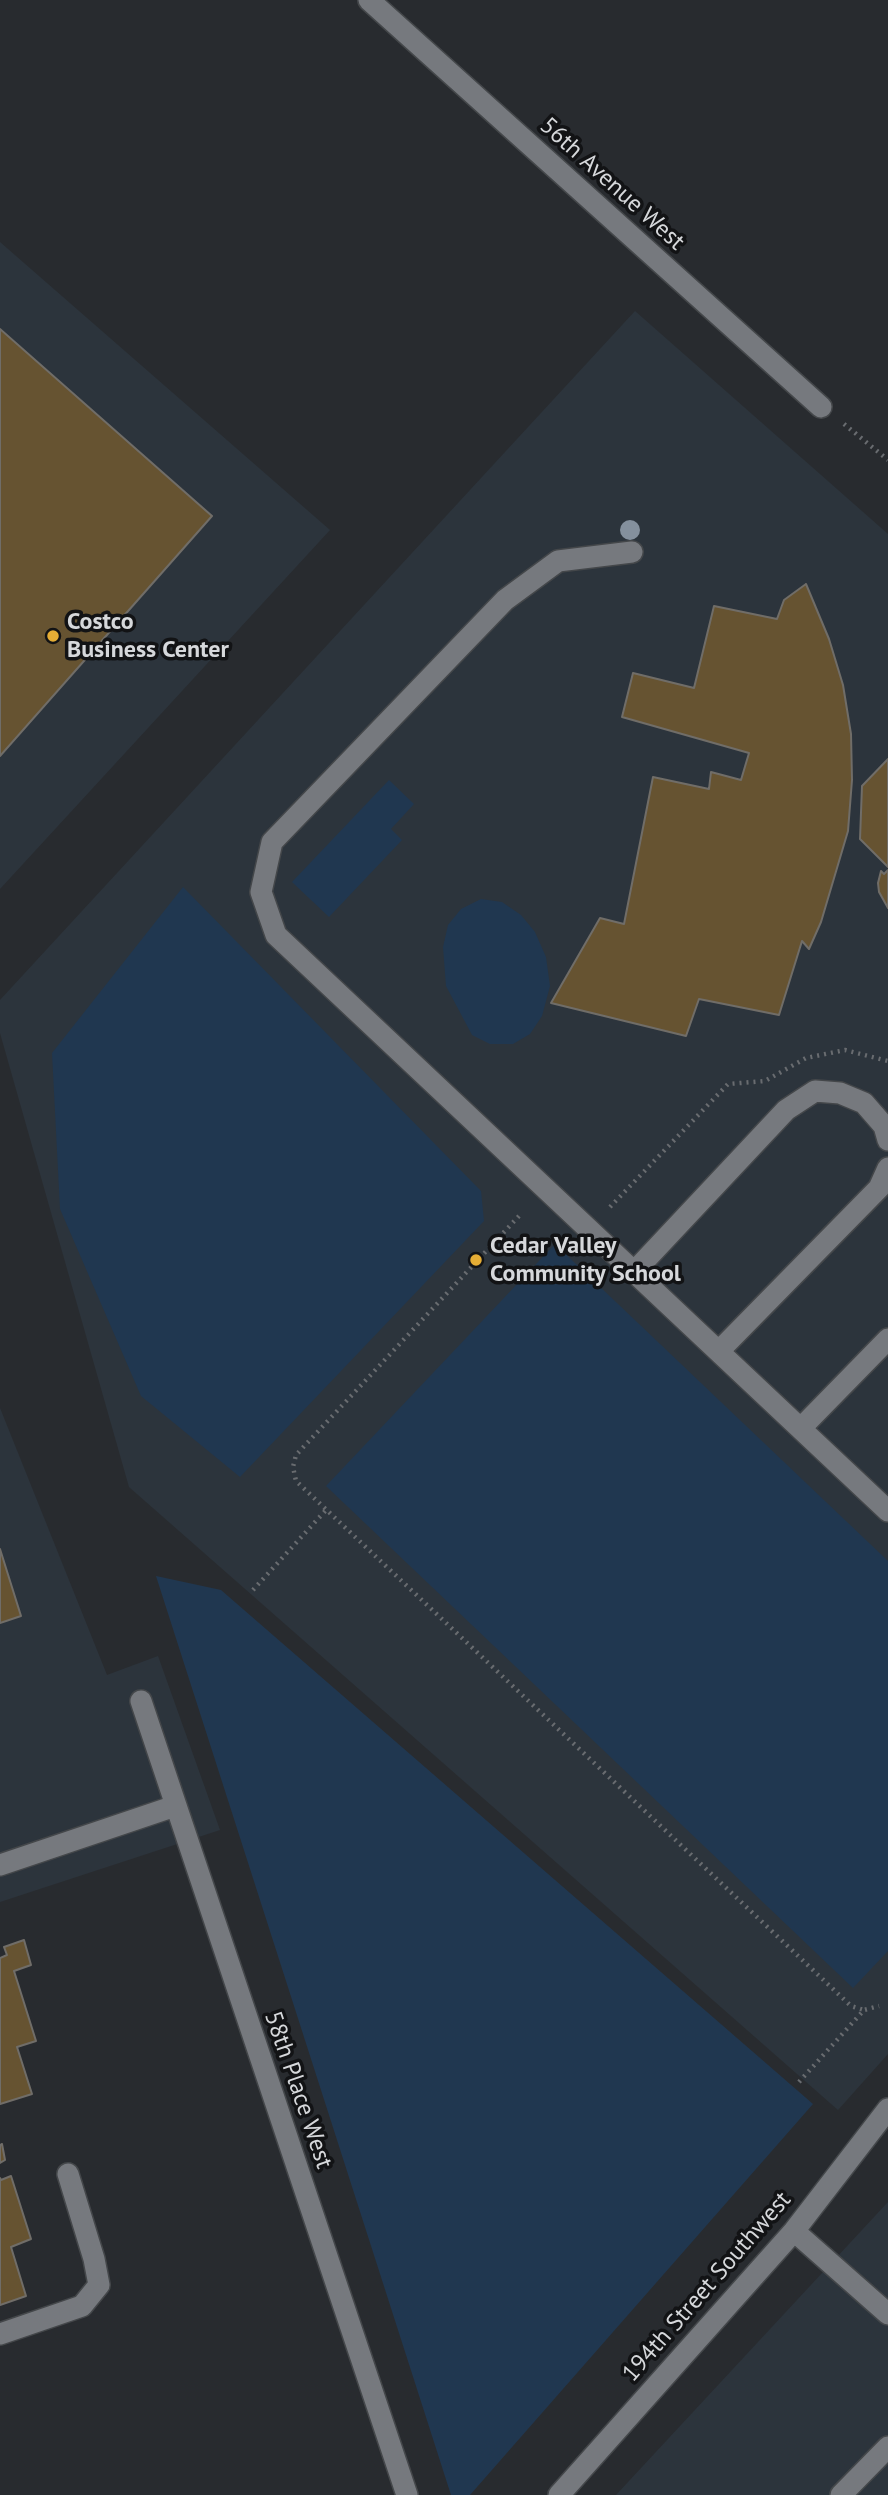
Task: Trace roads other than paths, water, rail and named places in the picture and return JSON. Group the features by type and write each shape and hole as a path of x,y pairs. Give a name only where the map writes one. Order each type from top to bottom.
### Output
{"street":[{"name":"56th Avenue West","path":"369,0 821,407"},
{"path":"632,552 558,561 505,600 272,842 261,892 276,934 888,1511"},
{"path":"634,1272 786,1110 814,1091 840,1093 864,1103 884,1126 888,1140"},
{"path":"719,1351 879,1188 888,1168"},
{"path":"801,1428 888,1339"},
{"name":"58th Place West","path":"141,1701 407,2495"},
{"path":"0,1865 175,1806"},
{"name":"194th Street Southwest","path":"559,2495 794,2231 888,2109"},
{"path":"0,2334 82,2306 99,2285 94,2259 68,2174"},
{"path":"794,2231 888,2314"},
{"path":"841,2495 887,2450"}],"place":[{"name":"Costco Business Center","path":"53,636"},
{"name":"Cedar Valley Community School","path":"476,1260"}]}
